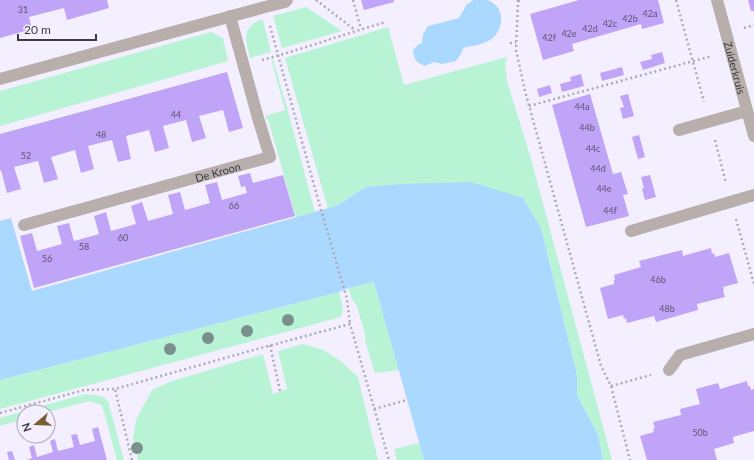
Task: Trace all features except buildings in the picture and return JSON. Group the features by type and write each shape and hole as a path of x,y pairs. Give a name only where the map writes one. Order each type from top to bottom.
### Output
{"street":[{"path":"0,79 285,2 287,0"},
{"name":"Zuiderkruis","path":"717,0 754,136"},
{"name":"De Kroon","path":"24,225 270,157 230,16"},
{"path":"679,130 747,111"},
{"path":"631,231 754,196"},
{"path":"669,370 680,355 754,334"}],"path":[{"path":"316,0 355,30"},
{"path":"353,0 361,29"},
{"path":"522,0 518,1 516,50 525,91 600,366 611,386 630,460"},
{"path":"265,7 347,299 350,324 389,460"},
{"path":"244,64 278,56 355,30 386,22"},
{"path":"510,43 516,43"},
{"path":"529,106 693,61"},
{"path":"0,413 84,390 115,389 350,324"},
{"path":"270,346 280,391"},
{"path":"611,386 669,370"},
{"path":"115,389 132,460"},
{"path":"374,408 407,400"}],"green space":[{"path":"306,7 342,31 282,48 273,16"},
{"path":"259,20 263,20 271,52 250,58 246,36 249,28"},
{"path":"388,27 404,85 507,57 505,64 507,81 531,159 612,460 603,460 598,435 577,395 577,375 541,228 523,198 366,187 336,206 328,209 285,58"},
{"path":"211,32 223,38 228,61 0,126 0,91"},
{"path":"271,59 273,59 288,111 315,212 296,218 268,119 265,116 285,110"},
{"path":"374,282 399,370 375,373 357,306 352,299 348,288"},
{"path":"339,292 342,301 343,308 341,317 0,409 0,380"},
{"path":"303,344 324,350 342,362 358,377 378,460 138,460 133,439 136,420 152,390 172,381 263,354 273,394 287,389 278,351"},
{"path":"85,394 102,396 108,401 124,460 117,460 102,405 89,401 56,410 56,404 50,404"},
{"path":"16,413 16,421 0,426 0,418"},
{"path":"419,443 424,460 397,460 394,449"}],"water":[{"path":"474,0 487,0 498,7 501,25 495,36 484,43 463,48 456,61 442,64 434,62 425,66 418,62 414,56 413,50 422,43 423,34 428,26 459,18 467,4"},
{"path":"470,182 523,198 541,228 577,375 577,395 598,435 603,460 424,460 374,282 0,380 0,221 11,218 32,291 336,206 366,187 403,184"}]}
